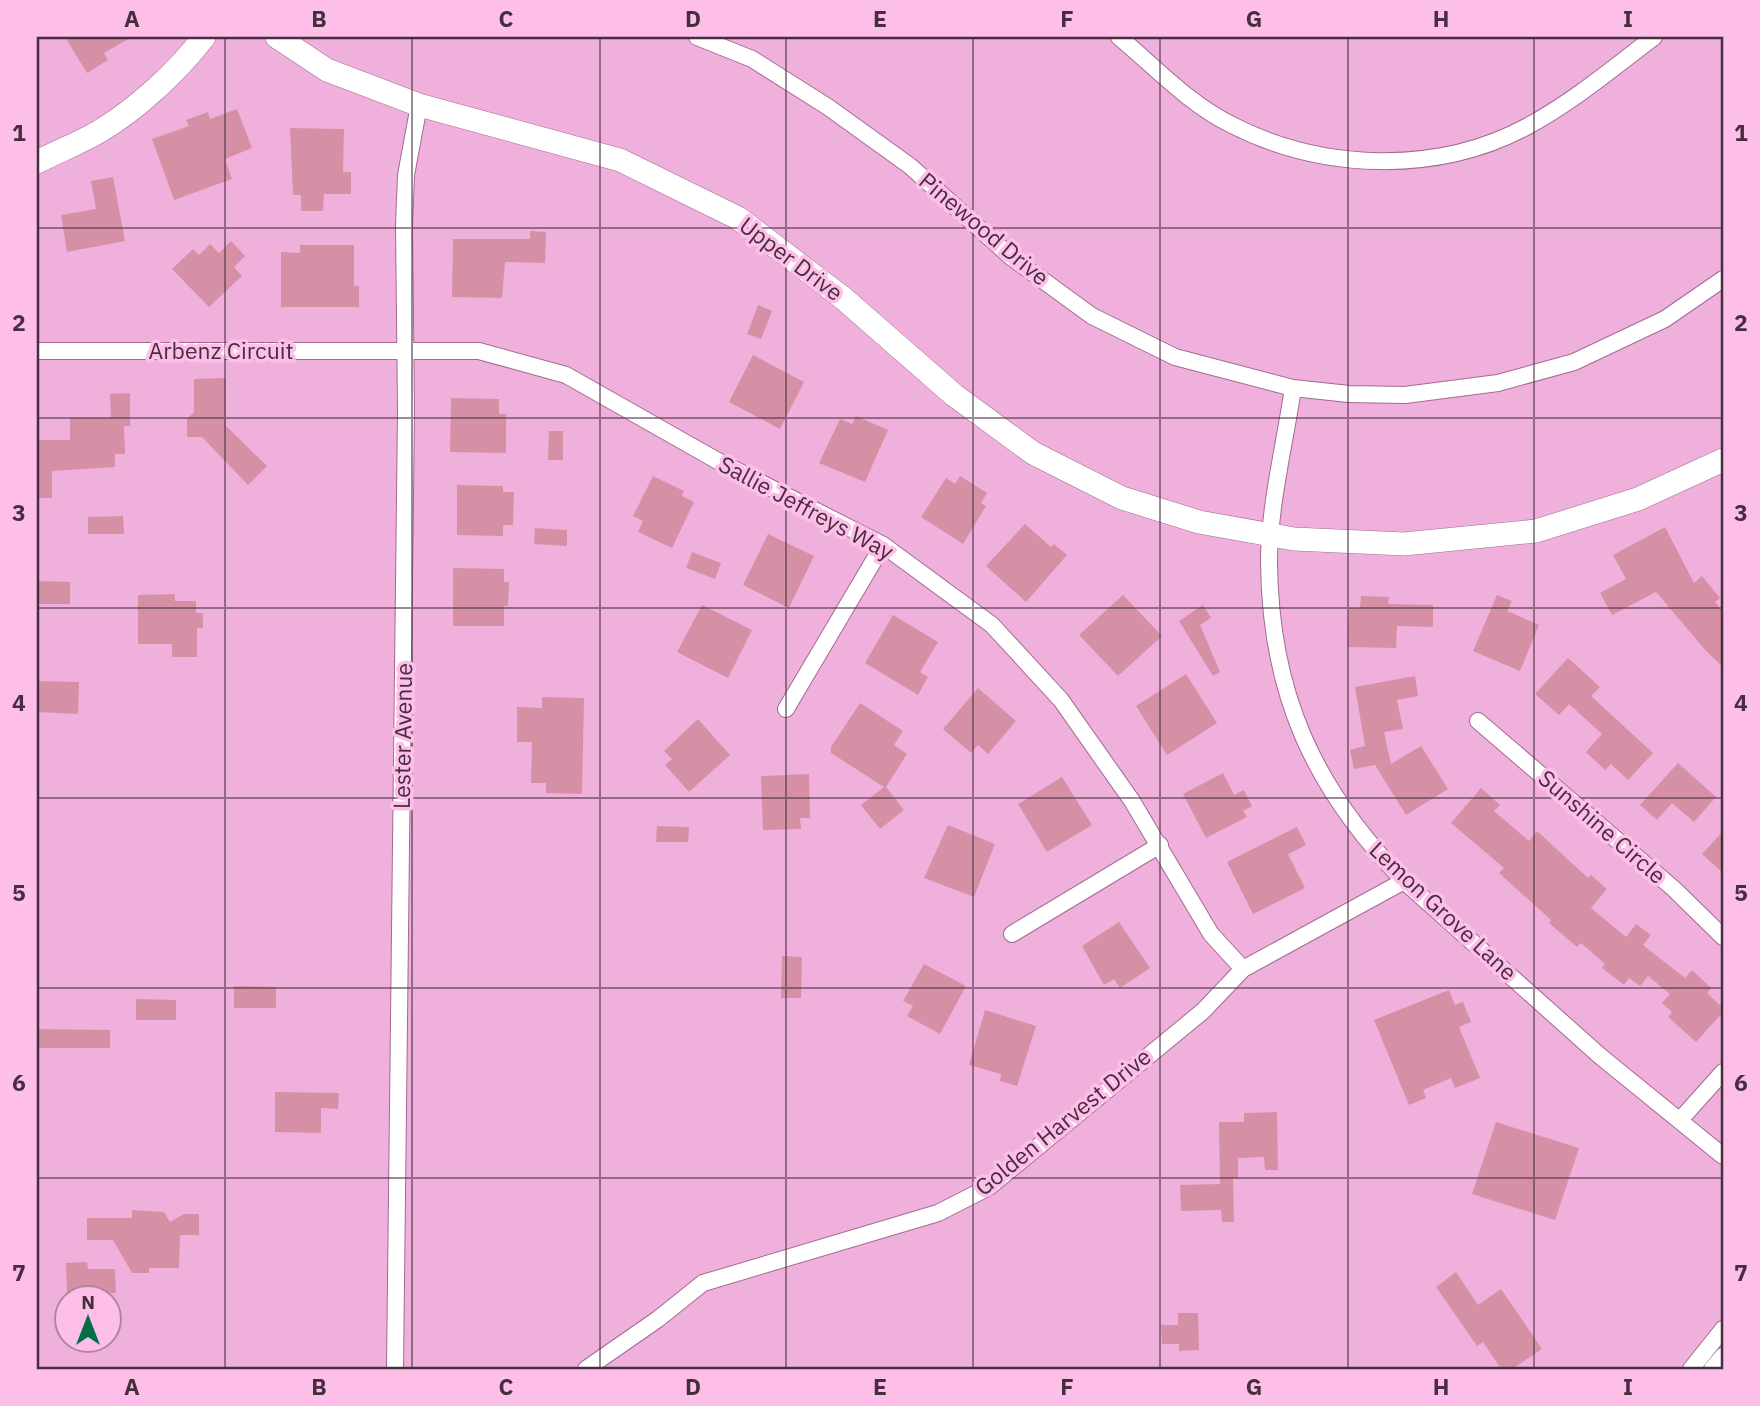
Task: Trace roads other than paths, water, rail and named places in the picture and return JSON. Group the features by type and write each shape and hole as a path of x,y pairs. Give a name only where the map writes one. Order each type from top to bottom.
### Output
{"main road":[{"path":"37,162 101,130 190,55 204,37"},
{"name":"Upper Drive","path":"277,37 327,70 419,105 620,160 738,218 843,298 954,395 1033,453 1122,498 1199,522 1272,536 1404,544 1536,531 1638,499 1723,460"}],"street":[{"name":"Pinewood Drive","path":"697,37 752,59 828,107 910,166 1011,257 1092,316 1175,357 1293,387 1349,394 1405,395 1498,383 1586,357 1665,320 1723,279"},
{"path":"1119,37 1193,101 1230,125 1270,142 1319,156 1385,162 1434,157 1481,145 1526,127 1567,103 1654,37"},
{"name":"Lester Avenue","path":"395,1369 406,175 419,105"},
{"name":"Arbenz Circuit","path":"37,351 406,351"},
{"name":"Sallie Jeffreys Way","path":"406,351 479,352 566,375 716,460 883,545 992,625 1061,700 1160,845 1211,934 1243,969"},
{"name":"Lemon Grove Lane","path":"1293,387 1269,562 1276,652 1291,709 1338,805 1376,853 1404,881 1600,1056 1723,1156"},
{"path":"786,709 883,545"},
{"name":"Sunshine Circle","path":"1478,721 1674,889 1723,937"},
{"path":"1012,934 1160,845"},
{"name":"Golden Harvest Drive","path":"586,1369 658,1319 703,1283 938,1213 989,1187 1203,1011 1243,969 1404,881"},
{"path":"1680,1120 1723,1072"},
{"path":"1690,1369 1723,1329"},
{"path":"1713,1369 1723,1356"}]}
